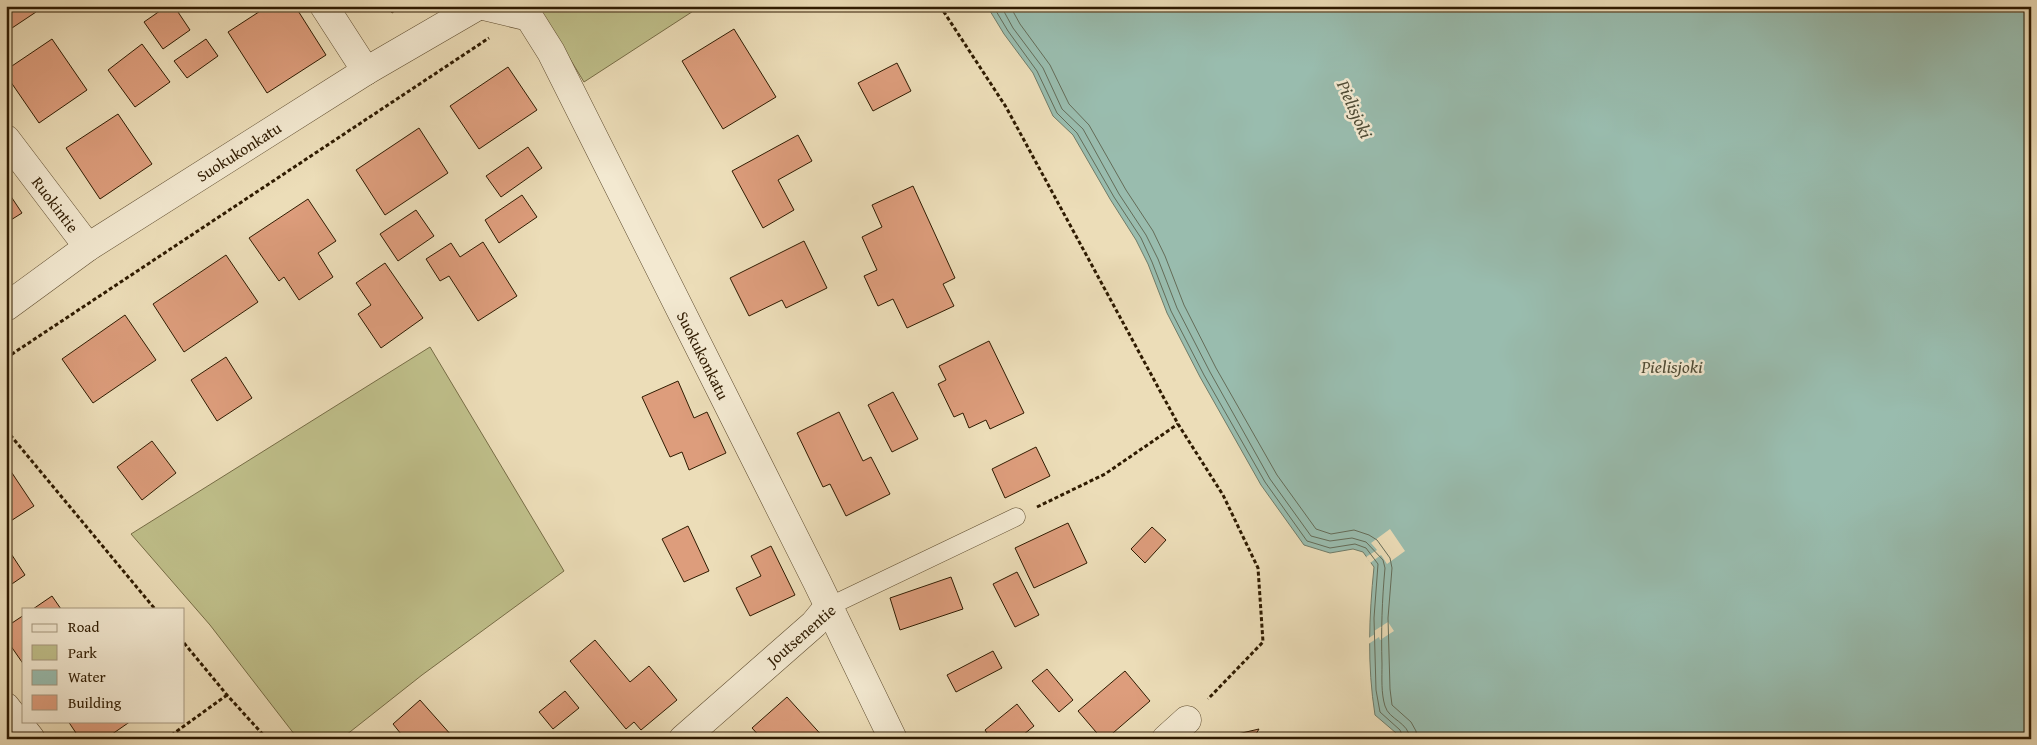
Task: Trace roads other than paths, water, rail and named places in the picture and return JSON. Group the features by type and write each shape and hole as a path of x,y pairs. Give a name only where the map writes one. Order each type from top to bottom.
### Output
{"street":[{"path":"324,6 366,71"},
{"name":"Suokukonkatu","path":"6,307 88,247 366,71 478,6"},
{"name":"Suokukonkatu","path":"483,6 529,17 551,52 893,739"},
{"name":"Ruokintie","path":"6,139 88,247"},
{"name":"Joutsenentie","path":"683,739 814,624 828,607"},
{"path":"6,707 31,739"},
{"path":"1166,739 1187,720"}],"lane":[{"name":"Joutsenentie","path":"828,607 1016,517"}],"water":[{"name":"Pielisjoki","path":"987,6 2031,6 2031,739 1400,739 1396,733 1375,715 1372,696 1370,641 1374,567 1363,552 1353,549 1330,553 1304,545 1261,485 1200,377 1167,313 1148,264 1136,240 1073,135 1053,116 1033,73 1004,34"}]}
